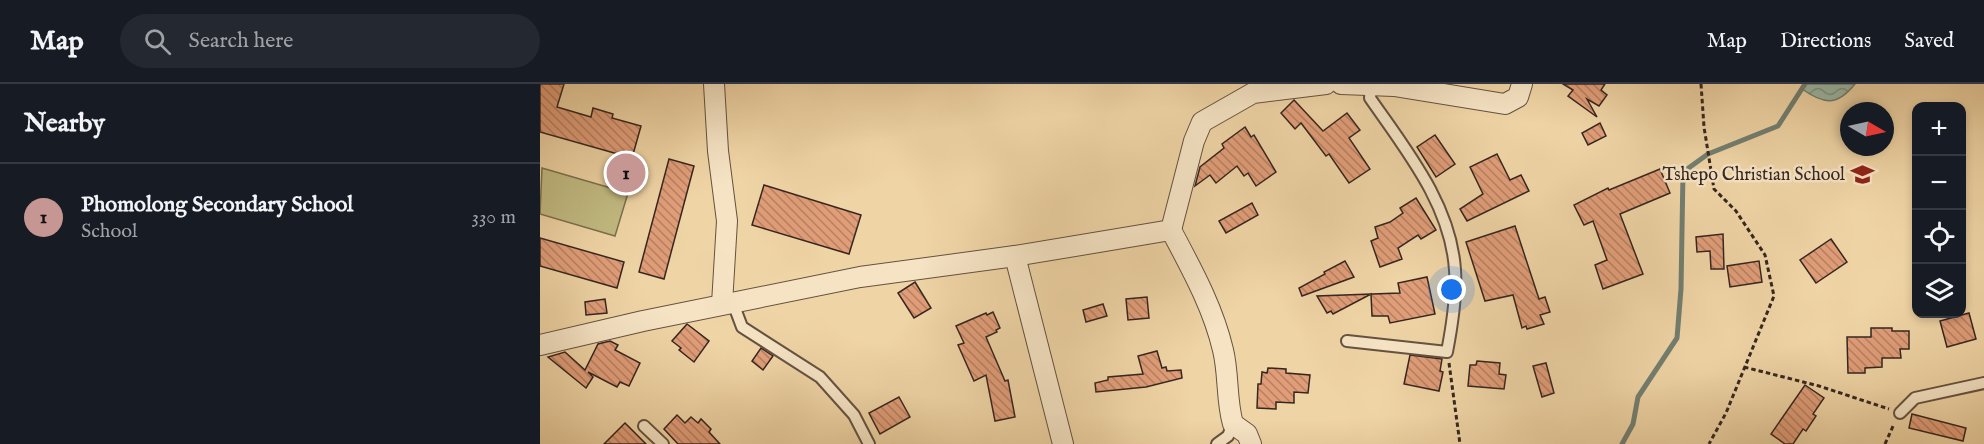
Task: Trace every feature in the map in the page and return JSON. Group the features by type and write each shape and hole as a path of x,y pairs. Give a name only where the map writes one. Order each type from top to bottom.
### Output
{"street":[{"path":"714,84 718,151 727,221 728,303"},
{"path":"1251,444 1247,434 1233,424 1229,412 1223,351 1202,290 1171,230 1194,141 1202,122 1253,93 1326,84"},
{"path":"1341,84 1394,87 1505,104 1518,97 1522,84"},
{"path":"540,345 728,303 860,277 1015,256 1171,230"},
{"path":"1015,256 1063,444"}],"lane":[{"path":"1347,341 1447,352 1452,330 1455,271 1452,244 1440,210 1418,167 1370,98 1371,85"},
{"path":"728,303 742,327 820,377 854,415 869,444"},
{"path":"1900,413 1915,398 1984,383"},
{"path":"1217,444 1228,436 1233,424"},
{"path":"644,426 663,444"}],"path":[{"path":"1701,84 1704,128 1714,189 1736,211 1765,255 1774,296 1726,413 1709,444"},
{"path":"1447,352 1460,444"},
{"path":"1744,367 1819,386 1900,413 1885,444"}],"shaded area":[{"path":"542,168 628,193 615,236 540,214"}],"water":[{"path":"1803,84 1855,84 1842,96 1830,101 1817,98 1802,89"}],"building":[{"path":"540,84 564,84 557,107 591,117 593,108 613,114 612,118 641,126 632,158 540,132"},
{"path":"1563,84 1605,84 1601,90 1607,95 1599,106 1587,99 1597,117 1568,96 1573,90"},
{"path":"1294,100 1323,131 1347,113 1360,130 1349,138 1370,169 1349,183 1329,154 1326,156 1301,123 1295,129 1281,113"},
{"path":"1600,123 1606,136 1588,145 1582,133"},
{"path":"1245,127 1251,137 1254,135 1276,172 1256,186 1248,173 1244,176 1237,166 1216,183 1210,175 1195,186 1200,167 1224,148 1222,144"},
{"path":"1435,135 1455,164 1436,177 1417,147"},
{"path":"1497,154 1510,180 1521,175 1529,191 1467,221 1460,209 1483,194 1470,167"},
{"path":"669,159 694,166 664,279 639,272"},
{"path":"1660,169 1670,193 1620,214 1643,274 1603,289 1595,265 1607,260 1593,221 1584,225 1574,205 1608,188 1609,190"},
{"path":"764,185 861,215 849,254 752,225"},
{"path":"1416,198 1436,230 1421,239 1418,235 1398,248 1402,259 1380,267 1371,241 1378,238 1375,227 1390,222 1403,213 1400,208"},
{"path":"1252,203 1258,215 1226,233 1219,221"},
{"path":"1515,226 1539,299 1545,297 1550,312 1540,315 1544,324 1527,329 1526,326 1522,328 1513,295 1485,301 1466,242"},
{"path":"1723,234 1724,269 1711,269 1710,251 1697,252 1696,237"},
{"path":"540,238 624,262 617,288 540,266"},
{"path":"1831,239 1847,262 1816,283 1800,260"},
{"path":"1345,261 1354,277 1302,296 1299,288"},
{"path":"1759,261 1762,282 1730,287 1727,266"},
{"path":"1427,277 1435,314 1390,323 1388,316 1372,316 1371,294 1400,293 1398,283"},
{"path":"915,282 931,308 914,318 898,293"},
{"path":"1371,294 1333,314 1331,311 1327,313 1317,296"},
{"path":"1147,297 1149,318 1128,320 1126,299"},
{"path":"605,299 607,313 586,315 585,302"},
{"path":"1103,304 1107,316 1086,322 1083,310"},
{"path":"993,312 1000,328 986,337 1005,381 1008,380 1015,417 995,421 986,375 974,381 958,345 964,343 956,326"},
{"path":"1969,313 1976,339 1947,347 1940,321 1966,318 1966,314"},
{"path":"687,324 709,341 694,362 672,341"},
{"path":"1871,328 1909,331 1909,349 1900,349 1901,358 1882,358 1882,367 1865,368 1865,373 1848,373 1847,337 1871,337"},
{"path":"610,341 618,345 615,350 640,363 629,386 620,382 617,387 588,372 593,377 586,388 548,357 565,352 585,370 598,344"},
{"path":"761,348 773,356 763,370 752,361"},
{"path":"1157,351 1162,368 1166,367 1167,371 1181,370 1182,378 1146,387 1096,392 1095,383 1108,380 1108,377 1143,374 1138,356"},
{"path":"1410,355 1442,359 1440,371 1443,372 1439,391 1404,384"},
{"path":"1477,361 1500,363 1499,374 1506,375 1504,389 1468,386 1470,365 1476,365"},
{"path":"1546,363 1554,393 1542,397 1533,366"},
{"path":"1268,368 1286,369 1286,373 1310,375 1308,393 1294,392 1294,403 1276,402 1276,409 1257,408 1258,384 1261,384 1262,372 1267,373"},
{"path":"1805,385 1824,398 1813,414 1816,416 1806,431 1803,429 1793,444 1785,444 1771,434"},
{"path":"899,397 910,417 880,434 869,413"},
{"path":"1912,414 1966,428 1963,441 1909,428"},
{"path":"677,415 685,423 691,417 698,423 701,419 711,429 709,432 720,444 678,444 664,429"},
{"path":"625,423 646,444 604,444"}],"waterway":[{"path":"1622,444 1633,424 1638,397 1677,338 1681,289 1683,172 1708,154 1778,126 1805,84"}],"place":[{"name":"Phomolong Secondary School","path":"626,173"},
{"name":"Tshepo Christian School","path":"1863,175"}]}
